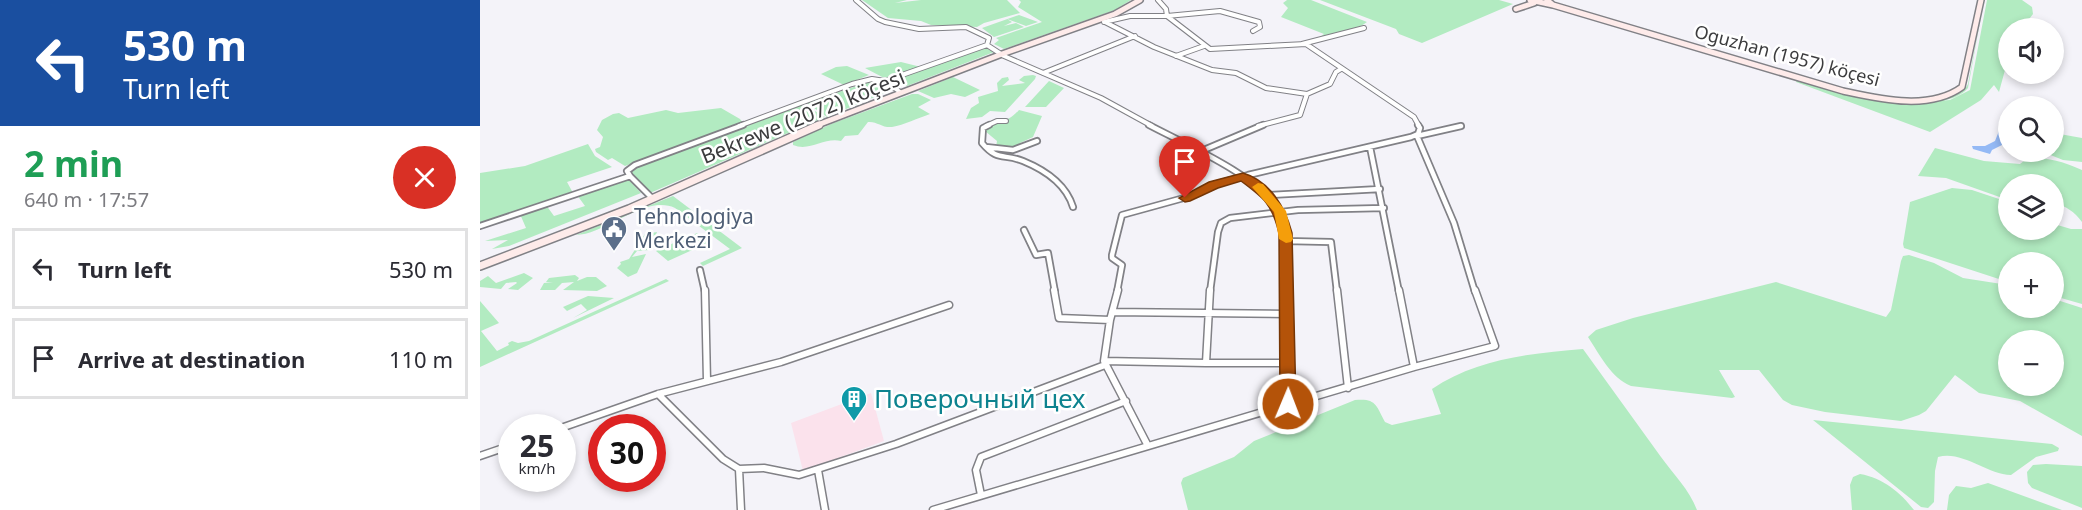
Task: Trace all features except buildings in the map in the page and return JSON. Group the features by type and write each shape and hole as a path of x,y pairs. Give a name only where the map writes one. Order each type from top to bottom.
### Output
{"main road":[{"name":"Bekrewe (2072) köçesi","path":"480,265 651,197 774,141 1001,54 1100,20 1125,10 1138,0"},
{"name":"Oguzhan (1957) köçesi","path":"1516,9 1531,1 1548,3 1843,91 1878,98 1915,100 1943,97 1961,88 1981,0"},
{"name":"Bekrewe (2072) köçesi","path":"480,265 629,209 790,136 1001,54"}],"street":[{"path":"651,197 627,171 635,165 852,84 869,80 885,81 987,45 990,41 989,38 968,27 919,29 882,21 856,0"},
{"path":"1158,0 1166,9 1167,16 1203,46 1215,49 1302,44 1364,28"},
{"path":"1100,20 1221,11 1259,22 1260,27 1253,31"},
{"path":"1100,20 1176,56 1214,70 1238,73 1263,87 1307,94 1333,84 1336,72 1341,69"},
{"path":"1043,73 1135,36"},
{"path":"1148,446 1105,363 1110,320 1123,269 1122,265 1112,258 1122,215 1191,196 1213,185 1416,135 1419,131 1419,125 1414,117 1309,46 1302,44"},
{"path":"987,45 1001,54 1101,98 1243,177 1268,195 1280,211 1286,241 1288,404"},
{"path":"1176,56 1203,46"},
{"path":"885,81 900,92"},
{"path":"1199,152 1255,127 1300,115 1307,94"},
{"path":"1006,121 993,123 982,130 982,143 992,155 1022,162 1056,180 1069,194 1073,207"},
{"path":"933,510 1348,388 1414,366 1495,346 1485,323 1454,223 1417,136 1461,126"},
{"path":"986,147 1013,150 1037,141"},
{"path":"1370,147 1414,366"},
{"path":"480,226 630,176"},
{"path":"1268,195 1380,189"},
{"path":"1206,363 1215,251 1222,222 1235,216 1280,211 1384,208"},
{"path":"1024,230 1036,255 1048,253 1059,318 1110,320"},
{"path":"1286,241 1331,242 1348,388"},
{"path":"700,270 706,311 707,348 704,369 707,381"},
{"path":"576,423 658,394 781,362 949,305"},
{"path":"1112,312 1288,314"},
{"path":"658,394 723,459 739,469 764,468 794,475 818,470 896,444 1105,363 1289,363"},
{"path":"981,495 976,462 981,457 1126,400"},
{"path":"480,456 498,450"},
{"path":"739,469 741,510"},
{"path":"818,470 825,510"}],"shaded area":[{"path":"871,393 884,441 803,471 791,423"}],"green space":[{"path":"862,0 907,0 895,3 921,0 1007,0 1020,13 977,27 931,25 921,21 888,18"},
{"path":"1019,0 1131,0 1115,10 1004,49 994,44 999,40 996,38 1042,22 1018,7 1021,2"},
{"path":"1287,0 1311,0 1367,22 1358,28 1320,37 1324,34 1281,17 1288,8 1283,3"},
{"path":"1320,0 1499,0 1513,4 1422,43 1399,34 1396,29"},
{"path":"1984,0 1968,88 1956,97 1970,90 1987,0 2022,0 2032,7 2033,14 2030,18 1998,18 1998,84 2001,84 1999,92 1994,85 1981,100 1930,132 1796,82 1797,80 1867,97 1917,100 1950,97 1961,92 1968,84"},
{"path":"1019,15 1038,22 1026,26 1007,19"},
{"path":"1007,19 1012,22 1004,26 1016,23 1024,27 994,37 982,28"},
{"path":"985,47 994,52 907,86 896,85 889,81"},
{"path":"901,62 921,67 886,79 865,68"},
{"path":"847,66 869,75 844,85 821,74 836,67"},
{"path":"1024,76 1036,76 1035,79 1005,112 990,111 982,117 966,119 971,108 979,103 978,97 998,91 997,83 1002,78 1008,77 1009,80 1002,86 1025,83 1019,80"},
{"path":"953,77 980,90 965,97 951,94 934,98 918,91"},
{"path":"874,80 885,84 891,90 827,117 807,103"},
{"path":"1049,81 1064,88 1046,107 1025,107"},
{"path":"912,94 918,94 931,100 918,107 930,114 892,127 868,122 858,135 845,136 841,141 829,141 805,147 793,145 793,142 831,124"},
{"path":"803,104 825,117 650,193 630,173 630,170 642,163"},
{"path":"721,108 743,123 625,166 612,158 608,160 596,152 595,149 600,147 603,137 597,130 602,120 613,114 619,113 628,118 666,110 678,113"},
{"path":"1019,110 1042,116 1033,137 1015,148 996,147 997,141 985,131 1010,118"},
{"path":"2064,135 2082,138 2082,162 2064,160"},
{"path":"588,144 595,156 612,167 567,182 573,193 480,224 480,173 525,166"},
{"path":"1935,148 1984,161 2068,164 2082,170 2082,222 2064,207 2064,174 1998,174 1998,196 1946,178 1918,176"},
{"path":"627,178 641,193 509,246 492,249 508,240 485,241 526,228 520,214 546,205 554,216 585,206 577,195"},
{"path":"1952,188 1972,190 1998,199 1998,240 2064,240 2064,227 2082,229 2082,304 2064,299 2064,252 1998,252 1998,279 1904,248 1910,202"},
{"path":"673,196 742,248 703,266 700,263 730,249 675,208 663,205 639,210"},
{"path":"637,210 599,229 576,235"},
{"path":"657,232 654,239 649,240 653,242 649,250 637,251 632,257 646,254 637,273 628,277 617,268 620,262 629,259 645,234"},
{"path":"697,233 710,242 668,261 656,251 689,236 701,244 691,236"},
{"path":"1909,255 1934,263 1963,278 1998,283 1998,318 2064,318 2064,302 2082,308 2082,436 2020,401 1979,393 1955,375 1926,411 1901,421 1825,412 1792,405 1783,400 1759,370 1719,370 1735,397 1732,398 1631,386 1612,372 1588,337 1596,330 1633,318 1776,282 1886,317 1891,310 1903,256"},
{"path":"524,273 533,278 518,290 508,289 516,282 506,283 501,289 480,287 480,281 488,276 496,283"},
{"path":"575,275 579,278 577,281 587,277 596,277 607,286 597,291 563,290 574,282 562,283 555,290 540,290 544,283 553,282 546,282 549,278"},
{"path":"666,279 669,281 480,367 480,301 499,323 481,331 497,351 512,341 518,343 529,341"},
{"path":"588,296 614,298 573,318 587,310 581,304 567,311 563,307"},
{"path":"1583,349 1686,489 1697,510 1188,510 1181,483 1183,478 1234,457 1254,441 1355,400 1367,400 1374,404 1385,422 1392,425 1441,414 1432,389 1449,379 1505,359"},
{"path":"1813,420 2052,444 2059,448 2058,451 2036,457 2011,475 1992,471 1965,459 1938,457 1934,502 1928,508 1921,507"},
{"path":"2033,465 2082,466 2082,508 2032,488 2028,483 2027,472"},
{"path":"1860,474 1890,487 1914,510 1852,510 1850,485 1853,477"},
{"path":"1988,483 2062,510 1947,510 1949,495 1956,486 1971,488"}],"water":[{"path":"1998,133 1998,147 1990,154 1973,149 1972,146 1985,146 1995,141"}],"slow traffic":[{"path":"1258,187 1268,195 1280,211 1286,239"}],"place":[{"name":"Tehnologiya Merkezi","path":"614,252"},
{"name":"Поверочный цех","path":"854,422"}],"route":[{"path":"1185,198 1213,185 1243,177 1268,195 1280,211 1286,233 1288,404"}]}
